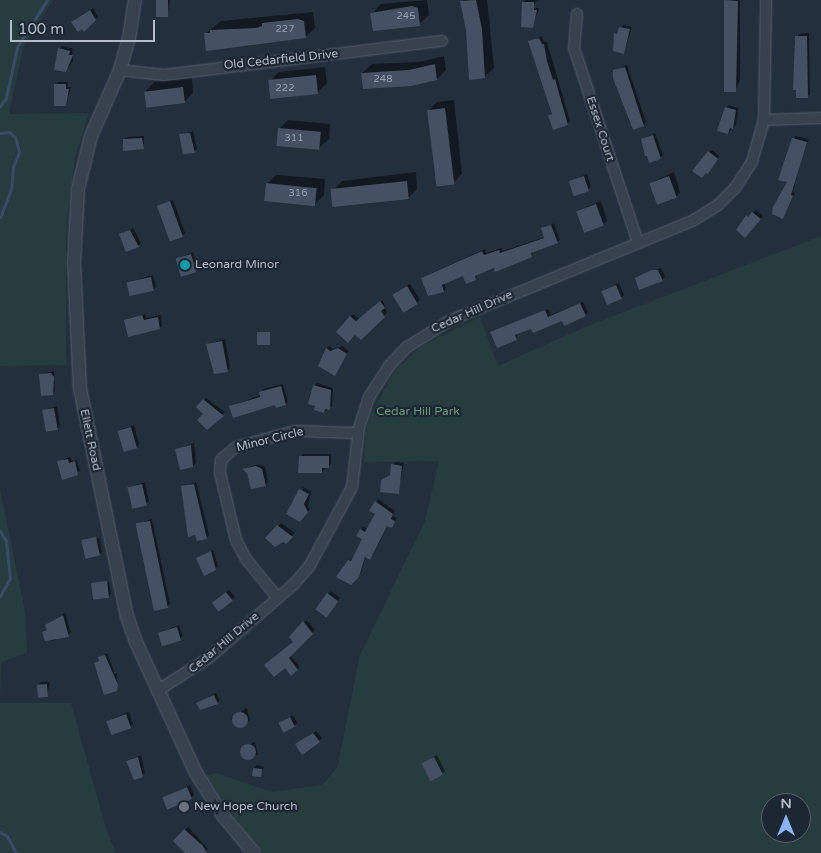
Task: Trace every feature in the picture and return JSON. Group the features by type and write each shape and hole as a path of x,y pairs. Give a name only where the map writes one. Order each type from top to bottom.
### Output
{"street":[{"name":"Ellett Road","path":"135,0 132,23 120,70 91,136 78,189 74,262 78,371 83,411 128,616 157,691 202,783 254,853"},
{"name":"Cedar Hill Drive","path":"157,691 195,670 278,598 309,567 349,495 356,473 358,433 365,407 380,378 419,338 449,321 694,220 725,198 752,162 764,120 766,0"},
{"name":"Essex Court","path":"577,14 574,48 638,243"},
{"name":"Old Cedarfield Drive","path":"120,70 164,75 442,42"},
{"path":"764,120 821,118"},
{"name":"Minor Circle","path":"278,598 246,559 236,540 220,473 222,460 236,447 294,431 358,433"}],"green space":[{"path":"0,0 53,0 23,48 9,114 89,113 75,158 66,227 66,365 0,366"},
{"name":"Cedar Hill Park","path":"821,236 821,853 263,853 248,836 206,775 216,773 272,792 322,785 337,768 360,655 425,521 439,461 364,462 365,436 371,414 395,370 423,345 480,317 498,366 590,325"},
{"path":"0,488 25,612 27,653 1,662 0,703"},
{"path":"0,703 71,703 107,832 116,853 0,853"}],"building":[{"path":"156,0 168,0 168,17 156,17"},
{"path":"476,0 482,29 485,78 469,80 466,30 460,1"},
{"path":"724,0 738,1 736,92 724,92"},
{"path":"522,2 534,2 534,10 537,10 533,28 521,27"},
{"path":"412,6 418,8 420,26 373,31 370,13"},
{"path":"90,10 96,20 84,32 82,29 78,32 71,22"},
{"path":"298,19 304,21 306,38 206,51 204,33 210,33 210,30 256,28 262,26 262,23"},
{"path":"619,27 630,29 624,54 613,51 614,33 617,34"},
{"path":"795,36 807,36 808,98 796,98 796,90 793,90"},
{"path":"539,38 542,44 544,44 547,61 553,80 555,79 568,125 553,130 548,115 552,114 528,41"},
{"path":"58,48 70,51 69,55 73,55 66,72 54,70"},
{"path":"435,64 437,80 411,86 363,89 361,73 409,70"},
{"path":"625,67 644,126 633,130 613,78 613,70"},
{"path":"316,75 318,94 270,99 268,80"},
{"path":"54,84 66,84 66,89 69,89 66,106 54,106"},
{"path":"183,87 185,103 146,108 144,92"},
{"path":"725,107 736,110 733,129 730,128 728,134 717,131"},
{"path":"445,108 454,184 437,187 427,110"},
{"path":"278,128 321,132 319,150 276,146"},
{"path":"190,133 195,153 183,154 179,134"},
{"path":"653,135 661,159 649,163 647,156 645,156 641,139"},
{"path":"142,138 144,149 123,151 123,139"},
{"path":"792,138 807,142 791,195 793,196 783,219 772,214 773,207 787,182 778,180"},
{"path":"708,151 718,159 708,174 706,173 702,178 692,171"},
{"path":"584,176 589,191 574,196 569,181"},
{"path":"669,176 677,198 657,205 649,183"},
{"path":"407,181 409,199 332,207 330,189"},
{"path":"266,183 317,188 315,206 264,201"},
{"path":"170,201 183,237 170,241 157,206"},
{"path":"596,204 604,226 584,233 576,211"},
{"path":"752,212 761,219 745,238 736,230 746,215 748,217"},
{"path":"551,225 558,243 531,253 532,257 495,272 494,268 475,276 476,280 466,284 463,276 442,285 444,292 428,296 421,278 482,251 484,255 499,250 500,253 544,238 541,228"},
{"path":"130,230 139,247 126,252 119,234"},
{"name":"Leonard Minor","path":"191,254 196,272 181,277 176,258"},
{"path":"651,270 658,270 663,281 639,290 635,278"},
{"path":"151,277 154,291 129,296 127,282"},
{"path":"616,285 622,299 607,305 601,291"},
{"path":"407,286 418,304 403,313 392,295"},
{"path":"380,301 385,308 381,311 385,317 361,340 355,335 348,343 336,332 350,316 356,321"},
{"path":"580,303 586,316 564,326 562,321 533,333 531,329 515,335 517,340 497,348 490,332 545,310 548,317"},
{"path":"142,315 144,320 158,317 160,329 128,337 124,320"},
{"path":"257,332 270,332 270,345 257,345"},
{"path":"222,341 228,372 214,374 206,344"},
{"path":"326,348 330,351 338,348 347,354 335,376 318,366"},
{"path":"51,373 54,377 53,395 41,396 39,374"},
{"path":"313,385 331,390 330,410 325,409 324,413 314,410 315,406 308,404"},
{"path":"281,386 286,405 276,408 275,405 233,418 229,406 260,397 259,392"},
{"path":"203,399 224,416 207,430 197,420 203,414 196,407"},
{"path":"54,408 58,430 46,432 42,410"},
{"path":"131,427 137,448 124,452 118,431"},
{"path":"191,445 193,467 180,470 175,449"},
{"path":"299,456 329,456 329,468 322,468 322,473 298,473"},
{"path":"68,459 69,463 75,461 78,475 62,480 57,461"},
{"path":"391,464 402,466 399,494 380,492 381,480 390,475"},
{"path":"256,466 262,469 266,486 251,489 247,473 242,469"},
{"path":"142,484 147,505 132,509 127,487"},
{"path":"194,484 207,539 197,541 195,535 188,537 181,486"},
{"path":"299,489 309,494 304,504 308,512 300,522 286,514"},
{"path":"375,501 393,514 391,519 395,521 392,528 387,526 370,560 365,557 359,577 351,585 336,577 348,560 351,561 362,539 356,536 360,529 365,532 375,514 369,511"},
{"path":"150,521 168,608 154,611 136,526 136,523"},
{"path":"277,525 293,537 286,544 283,542 275,547 265,538"},
{"path":"96,537 100,556 85,559 81,540"},
{"path":"211,551 216,570 204,576 196,558"},
{"path":"107,581 109,598 93,600 91,583"},
{"path":"226,592 233,601 219,612 212,603"},
{"path":"327,593 338,601 327,617 315,609"},
{"path":"63,615 69,637 45,641 42,632 47,630 45,625"},
{"path":"303,621 313,634 289,658 298,670 291,676 285,668 274,677 264,665 293,642 289,637"},
{"path":"177,627 181,640 162,646 158,633"},
{"path":"105,655 118,685 117,691 104,695 94,663 99,661 98,657"},
{"path":"47,684 48,697 38,698 37,685"},
{"path":"214,695 218,704 200,710 196,703"},
{"path":"237,712 243,712 248,717 246,726 237,728 232,723 232,717"},
{"path":"126,714 131,728 111,735 106,721"},
{"path":"290,717 295,727 283,733 278,723"},
{"path":"313,733 320,742 302,755 295,744"},
{"path":"248,744 254,746 256,752 254,758 248,760 242,758 240,752 242,746"},
{"path":"138,757 143,777 134,780 126,761"},
{"path":"434,757 443,775 431,781 422,763"},
{"path":"253,768 262,769 261,777 252,776"},
{"path":"187,787 192,799 167,810 162,798"},
{"path":"184,829 203,846 207,853 185,853 173,841"}],"waterway":[{"path":"0,106 6,98 17,47 47,0"},
{"path":"0,133 9,132 15,137 19,152 13,167 11,189 0,217"},
{"path":"0,531 6,541 10,578 0,596"},
{"path":"0,832 7,836 16,853"}],"place":[{"name":"Leonard Minor","path":"185,265"},
{"name":"New Hope Church","path":"184,807"}]}
